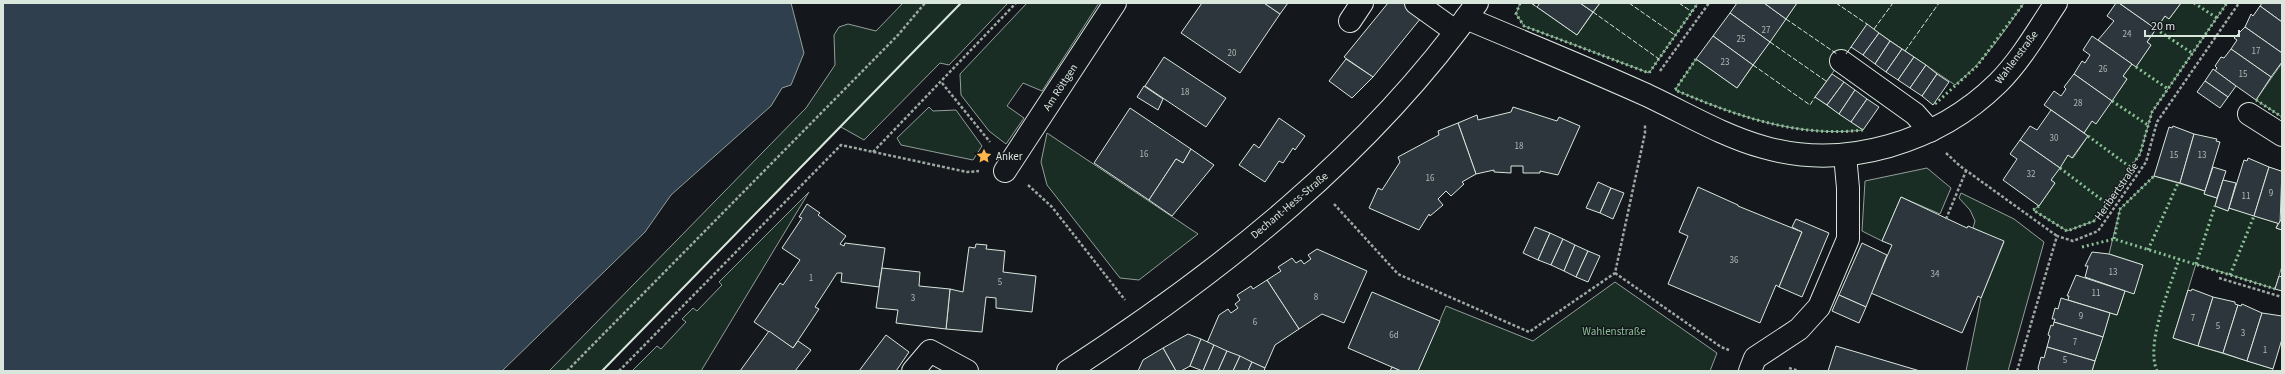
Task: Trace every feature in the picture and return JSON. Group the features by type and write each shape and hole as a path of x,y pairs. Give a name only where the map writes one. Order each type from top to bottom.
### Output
{"street":[{"name":"Am Röttgen","path":"1005,171 1114,3"},
{"name":"Wahlenstraße","path":"1416,3 1466,17 1643,94 1711,127 1763,147 1802,155 1845,155 1900,143 1930,131 1954,118 1979,100 1999,82 2014,64 2056,3"},
{"name":"Dechant-Hess-Straße","path":"1068,371 1095,364 1142,323 1203,278 1316,185 1395,106 1466,17"},
{"path":"1841,61 1915,114 1930,131"},
{"path":"2249,114 2282,136"},
{"path":"1753,364 1799,329 1819,307 1848,238 1848,188 1845,155"},
{"path":"913,371 930,351 968,371"}],"path":[{"path":"567,371 898,35 924,3"},
{"path":"872,152 942,82 1016,3"},
{"path":"1316,185 1398,274 1529,332 1615,273 1646,133 1643,94 1709,3"},
{"name":"Heribertstraße","path":"2057,236 2073,241 2098,230 2146,162 2157,122 2239,3"},
{"path":"942,82 998,152 1005,171"},
{"path":"1930,131 1949,156 1966,171 2057,236 2017,371"},
{"path":"619,371 840,145 967,172 1005,171 1031,186 1052,207 1142,323"},
{"path":"1946,219 1966,171"},
{"path":"1615,273 1721,347 1753,364 1799,371"},
{"path":"2219,278 2282,297"}],"green space":[{"path":"903,3 1008,3 949,65 940,63 864,140 841,127 602,371 549,371 806,108 835,65 834,35 839,27 848,24 876,31"},
{"path":"1027,3 1099,3 1042,91 1023,83 1007,106 1024,118 1006,144 989,131 961,95 960,74"},
{"path":"1520,3 1531,3 1577,35 1600,3 1698,3 1649,73 1524,26 1516,14"},
{"path":"1797,3 2024,3 1984,57 1955,85 1867,25 1815,97 1863,130 1838,132 1814,131 1766,122 1720,108 1675,90 1696,59 1737,88"},
{"path":"2181,3 2227,3 2152,112 2140,154 2094,221 2067,231 2033,210 2039,206 2055,183 2051,180 2068,155 2073,158 2088,136 2084,133 2092,121 2096,123 2127,79 2123,76 2132,64 2136,66 2151,45 2147,42 2165,16 2169,19"},
{"path":"2282,63 2282,117 2256,100"},
{"path":"929,107 933,111 956,110 982,146 973,160 901,145 897,138"},
{"path":"1047,133 1198,234 1139,280 1120,278 1047,185 1041,162"},
{"path":"1927,168 1951,188 1940,214 1901,197 1882,241 1862,231 1865,181"},
{"path":"2154,176 2205,191 2204,194 2217,198 2215,206 2228,211 2229,208 2278,223 2276,228 2282,230 2282,266 2275,289 2196,264 2173,338 2273,369 2272,371 2092,371 2110,313 2117,315 2125,291 2143,265 2109,254 2120,209"},
{"path":"809,192 701,371 632,371 657,346 661,349 686,322 682,319 693,308 697,311 722,285 719,282"},
{"path":"1961,193 2014,219 2044,242 2008,371 1966,371 1981,298 2004,242 1973,228 1975,221 1970,210 1959,198"},
{"name":"Wahlenstraße","path":"1615,282 1717,353 1710,371 1418,371 1446,306 1533,341"}],"water":[{"path":"3,3 791,3 804,53 791,85 782,88 771,106 671,195 645,232 502,371 3,371"}],"building":[{"path":"1202,3 1264,3 1280,14 1240,73 1181,33"},
{"path":"1264,3 1288,3 1280,14"},
{"path":"1388,3 1403,3 1421,18 1373,77 1344,57"},
{"path":"1540,3 1580,3 1593,12 1577,35 1537,7"},
{"path":"1580,3 1600,3 1593,12"},
{"path":"1737,3 1764,3 1786,19 1770,42 1730,13"},
{"path":"1764,3 1797,3 1786,19"},
{"path":"2116,3 2119,3 2156,29 2147,42 2151,45 2136,67 2098,40 2114,21 2107,16"},
{"path":"2119,3 2181,3 2169,19 2165,16 2156,29"},
{"path":"2262,3 2282,3 2282,22 2260,6"},
{"path":"2260,6 2282,22 2282,53 2245,27 2251,14 2253,16"},
{"path":"1730,13 1770,42 1753,65 1713,36"},
{"path":"1867,24 1879,33 1863,55 1851,47"},
{"path":"2245,27 2282,53 2282,62 2271,77 2231,49 2237,40 2234,38"},
{"path":"1879,33 1890,41 1875,64 1863,55"},
{"path":"1713,36 1753,65 1737,88 1696,59"},
{"path":"2092,36 2132,64 2123,76 2127,79 2112,101 2074,74 2082,61 2085,63 2090,55 2083,50"},
{"path":"1890,41 1902,49 1886,72 1875,64"},
{"path":"1902,49 1914,57 1898,80 1886,72"},
{"path":"2231,49 2271,77 2256,100 2215,71 2217,68 2215,66 2221,57 2224,58"},
{"path":"1164,57 1226,98 1206,127 1145,86"},
{"path":"1914,57 1926,65 1910,88 1898,80"},
{"path":"1346,59 1373,77 1352,98 1329,81"},
{"path":"1926,65 1937,74 1922,96 1910,88"},
{"path":"2213,69 2236,86 2228,97 2205,81"},
{"path":"1832,74 1844,82 1827,105 1815,97"},
{"path":"1937,74 1949,82 1933,105 1922,96"},
{"path":"2074,74 2112,101 2096,124 2092,121 2084,133 2044,105 2054,91 2061,96 2066,89 2064,87"},
{"path":"2205,81 2228,97 2220,108 2197,92"},
{"path":"1844,82 1855,90 1839,114 1827,105"},
{"path":"1144,86 1163,99 1158,110 1137,97"},
{"path":"1855,90 1867,99 1851,122 1839,114"},
{"path":"1867,99 1879,107 1863,130 1851,122"},
{"path":"1513,107 1557,121 1559,117 1580,126 1558,175 1540,171 1540,173 1523,173 1523,166 1511,166 1511,173 1494,172 1494,170 1476,174 1458,123 1477,115 1478,120 1511,112"},
{"path":"1130,108 1191,149 1183,163 1176,159 1149,200 1094,163"},
{"path":"2051,110 2088,136 2072,158 2068,155 2060,168 2020,140 2030,126 2037,130"},
{"path":"1279,118 1305,136 1295,150 1293,148 1283,163 1279,161 1265,182 1239,165 1254,144 1259,148"},
{"path":"1458,123 1476,174 1462,182 1464,184 1451,196 1446,191 1438,199 1443,205 1430,216 1429,214 1419,230 1369,208 1378,188 1382,190 1400,162 1398,157 1439,135 1438,131"},
{"path":"2173,126 2194,134 2180,183 2154,176 2169,127 2172,128"},
{"path":"2194,134 2217,139 2216,141 2220,142 2205,191 2180,183"},
{"path":"2020,140 2060,168 2051,180 2055,183 2039,206 2003,180 2017,159 2010,154"},
{"path":"1191,149 1214,165 1172,216 1149,200 1176,159 1183,163"},
{"path":"2248,158 2269,167 2254,216 2229,208 2244,160 2247,161"},
{"path":"2213,167 2226,171 2217,198 2204,194"},
{"path":"2269,167 2281,171 2282,169 2280,224 2254,216"},
{"path":"2223,180 2236,183 2228,211 2215,206"},
{"path":"1598,182 1611,188 1600,213 1586,208"},
{"path":"1698,187 1738,206 1802,232 1779,287 1776,285 1760,323 1668,284 1688,236 1679,232"},
{"path":"1611,188 1624,193 1613,219 1600,213"},
{"path":"1901,197 1967,228 1968,226 2004,241 1981,298 1978,296 1962,333 1871,293 1892,245 1882,241"},
{"path":"807,204 820,213 818,215 846,236 840,244 844,246 845,243 885,248 879,287 841,282 842,273 837,273 815,307 819,309 793,348 754,322 780,283 783,285 800,260 782,248 802,218 799,217"},
{"path":"2282,218 2282,230 2276,228"},
{"path":"1796,219 1829,233 1802,297 1779,287 1802,232 1792,227"},
{"path":"1535,227 1550,233 1538,260 1523,253"},
{"path":"1550,233 1563,239 1551,265 1538,260"},
{"path":"1563,239 1575,245 1564,271 1551,265"},
{"path":"1862,243 1887,255 1866,307 1839,295"},
{"path":"976,244 987,245 986,249 1005,251 1003,272 1036,276 1032,312 996,308 996,298 986,297 982,332 946,329 950,289 963,292 969,247 975,248"},
{"path":"1575,245 1588,251 1576,277 1564,271"},
{"path":"1317,249 1367,271 1344,323 1322,314 1299,329 1267,280 1281,271 1278,267 1292,258 1296,263 1301,260 1304,264 1311,259 1308,255"},
{"path":"1588,251 1600,256 1588,282 1576,277"},
{"path":"2092,252 2109,254 2143,265 2134,294 2085,277 2088,266 2085,266"},
{"path":"882,268 920,272 919,286 950,289 946,329 896,323 898,310 876,308"},
{"path":"2076,275 2125,291 2117,315 2068,300 2069,296 2067,296"},
{"path":"2279,276 2282,277 2282,291 2275,289"},
{"path":"1267,280 1299,329 1275,345 1265,368 1207,343 1219,315 1228,309 1231,313 1238,308 1235,304 1240,300 1237,295 1251,286 1253,289"},
{"path":"2192,289 2213,297 2198,346 2173,338 2188,290 2191,291"},
{"path":"1372,292 1440,321 1418,371 1401,371 1348,348"},
{"path":"1839,295 1866,307 1859,323 1832,311"},
{"path":"2213,297 2235,302 2235,304 2238,305 2223,353 2198,346"},
{"path":"2061,298 2110,313 2103,337 2054,322 2055,319 2052,319 2055,308 2058,309"},
{"path":"2242,304 2262,313 2247,361 2223,353 2238,305 2241,306"},
{"path":"2262,313 2282,316 2282,339 2273,369 2247,361"},
{"path":"2054,322 2103,337 2095,361 2047,347 2050,336 2048,335 2051,325 2053,326"},
{"path":"769,331 793,348 798,341 811,350 795,371 740,371"},
{"path":"1188,334 1201,339 1190,366 1181,371 1176,371 1163,348"},
{"path":"886,335 909,352 896,371 859,371"},
{"path":"1201,339 1214,345 1203,371 1190,366"},
{"path":"1214,345 1227,351 1218,371 1203,371"},
{"path":"1836,346 1920,371 1828,371"},
{"path":"2047,347 2095,361 2092,371 2039,371 2038,368 2041,357 2044,358"},
{"path":"1163,348 1176,371 1138,371 1143,360"},
{"path":"1227,351 1240,356 1233,371 1218,371"},
{"path":"1240,356 1252,362 1248,371 1233,371"},
{"path":"1252,362 1265,368 1264,371 1248,371"},
{"path":"1392,367 1401,371 1390,371"}],"hedge":[{"path":"1520,3 1516,14 1524,26 1649,73 1698,3"},
{"path":"1935,104 1977,66 2024,3"},
{"path":"2194,3 2217,18"},
{"path":"2039,206 2033,210 2067,231 2094,221 2140,154 2152,112 2227,3"},
{"path":"2156,29 2192,53"},
{"path":"1696,59 1675,90 1720,108 1766,122 1814,131 1838,132 1863,130"},
{"path":"2136,67 2168,89"},
{"path":"2256,100 2282,117"},
{"path":"2112,101 2148,125"},
{"path":"2088,136 2130,167"},
{"path":"2060,168 2106,203"},
{"path":"2114,239 2120,209 2154,176"},
{"path":"2148,250 2178,183"},
{"path":"2196,264 2215,206"},
{"path":"2230,275 2254,216"},
{"path":"2082,247 2114,239 2275,289"},
{"path":"2157,371 2154,359 2156,331 2179,259"}],"fence":[{"path":"1531,3 1537,7"},
{"path":"1629,3 1675,35"},
{"path":"1679,3 1692,12"},
{"path":"1836,3 1867,24"},
{"path":"1874,29 1893,3"},
{"path":"1905,51 1939,3"},
{"path":"1593,12 1659,59"},
{"path":"1786,19 1837,54"},
{"path":"1770,42 1826,81"},
{"path":"1846,54 1851,47"},
{"path":"1753,65 1810,105 1815,97"}],"wall":[{"path":"602,371 961,3"}],"place":[{"name":"Anker","path":"984,156"}]}
